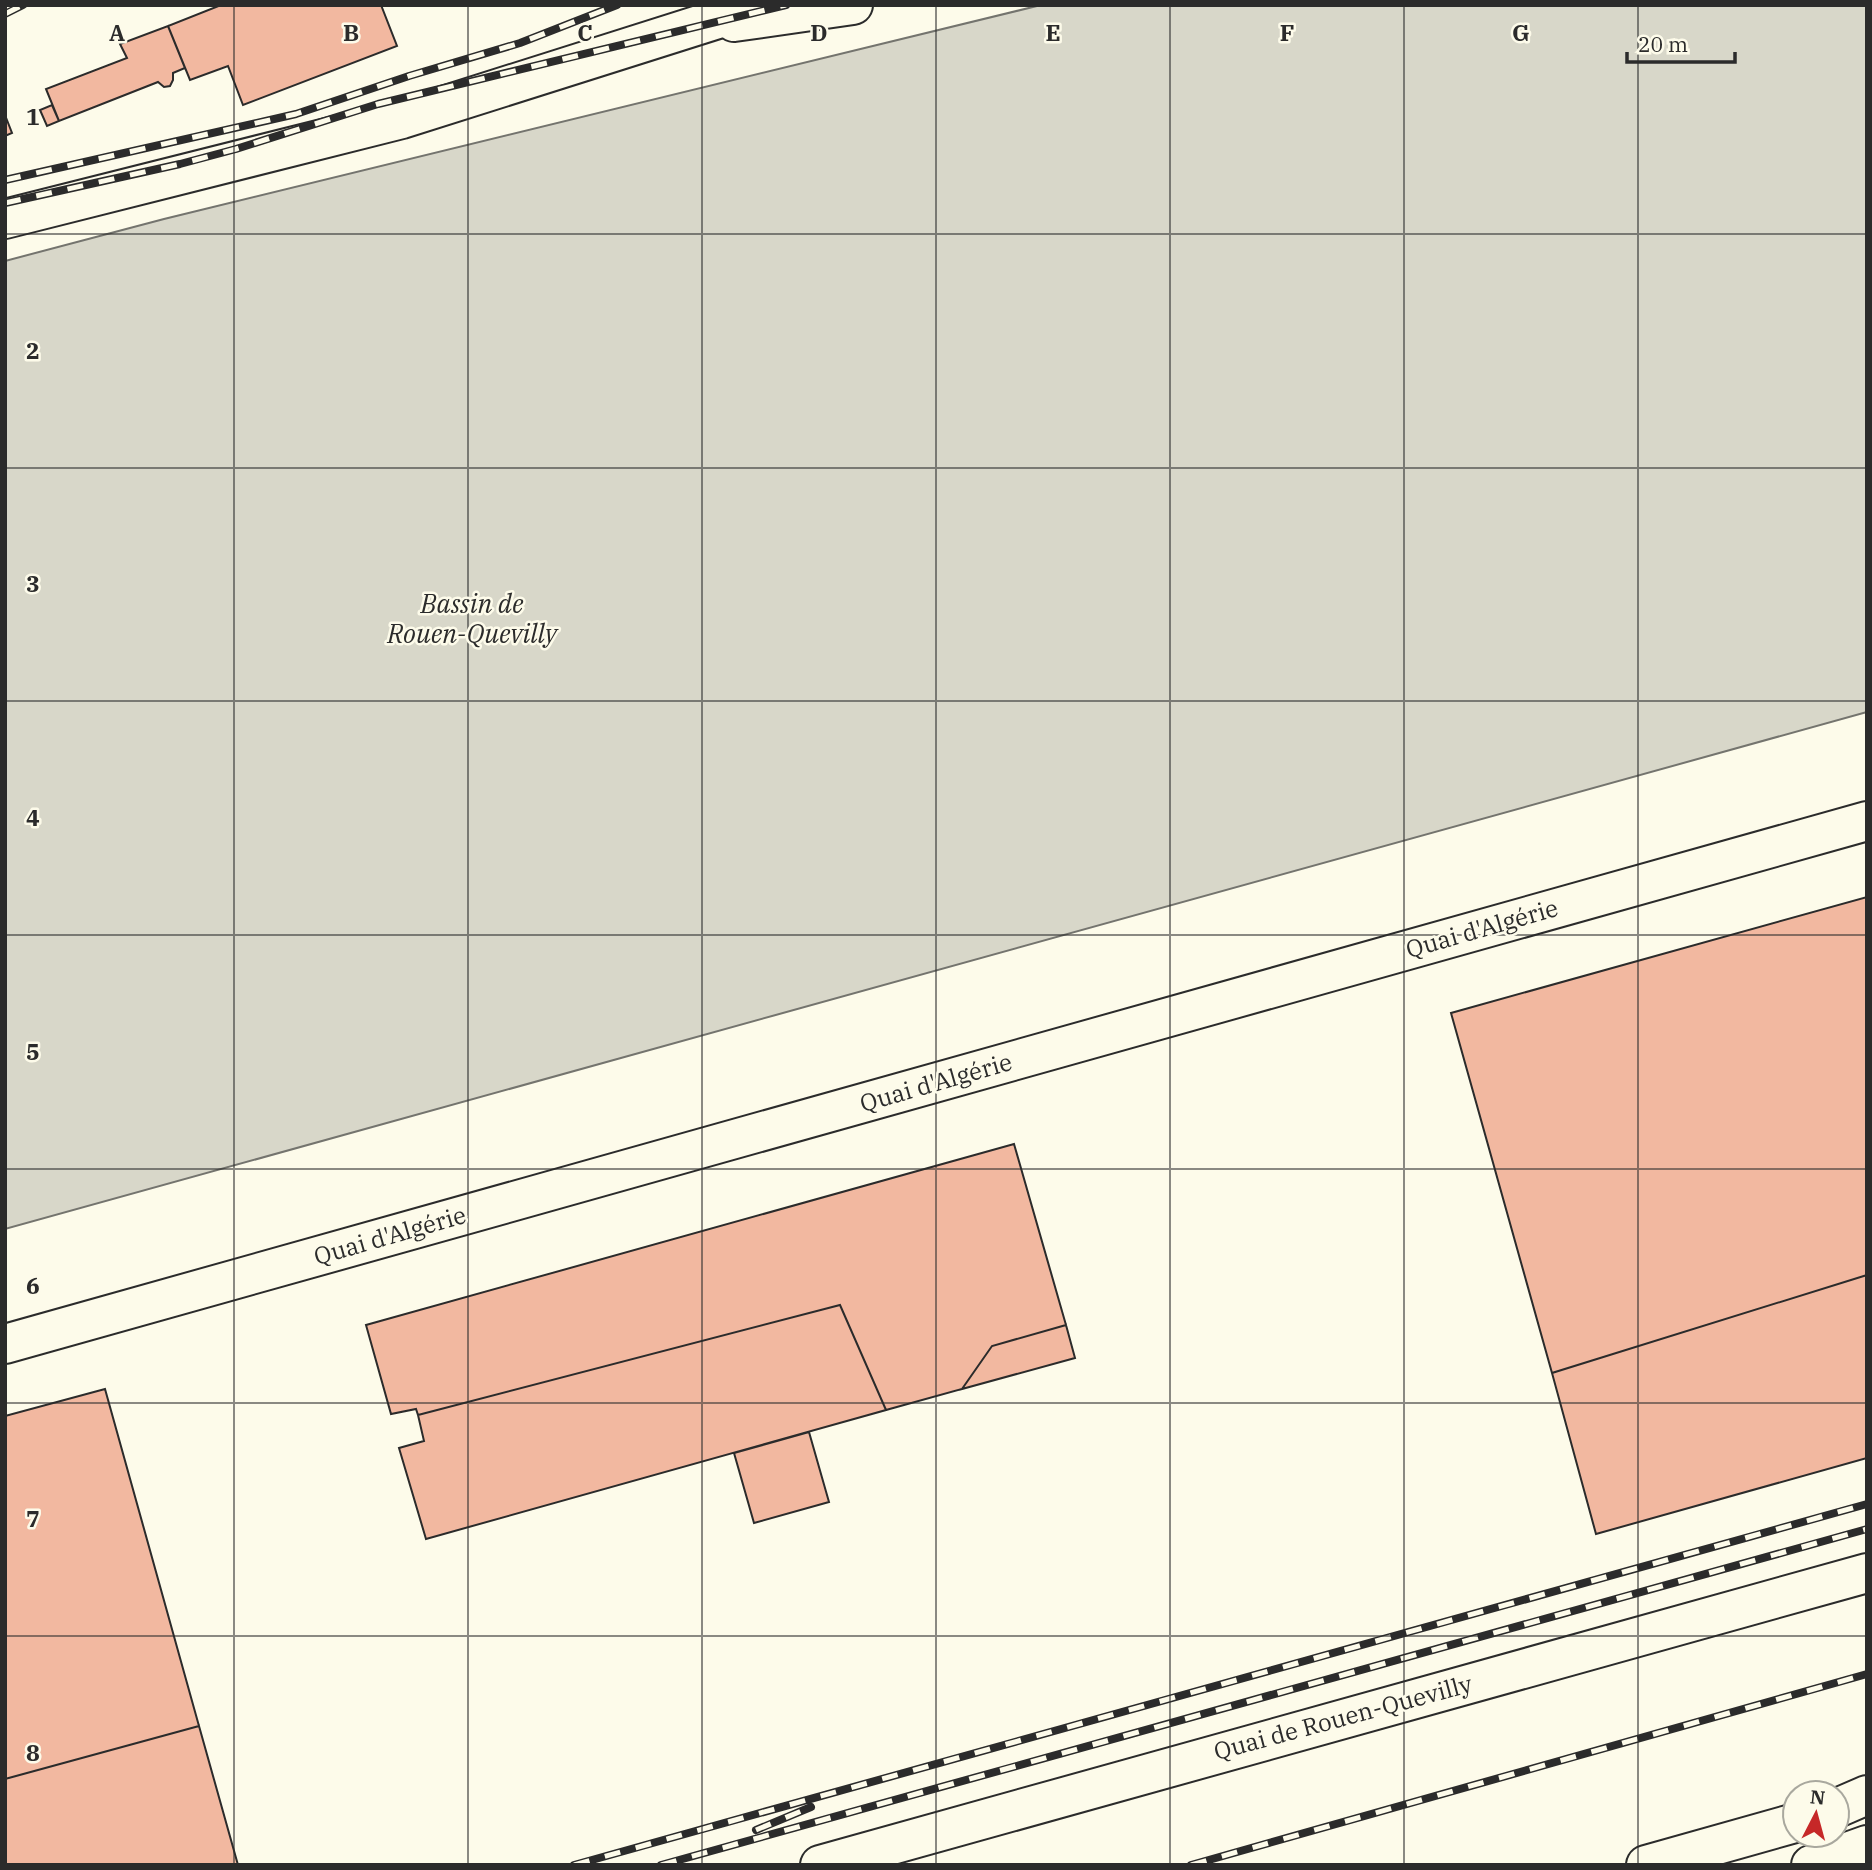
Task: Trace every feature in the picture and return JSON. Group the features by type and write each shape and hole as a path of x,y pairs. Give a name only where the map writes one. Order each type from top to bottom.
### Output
{"main road":[{"path":"5,219 402,119 762,5"},
{"path":"691,28 852,5"},
{"name":"Quai d'Algérie","path":"5,1344 1867,821"},
{"name":"Quai de Rouen-Quevilly","path":"820,1865 1867,1573"},
{"path":"1646,1865 1781,1827"},
{"path":"1811,1865 1867,1845"}],"water":[{"name":"Bassin de Rouen-Quevilly","path":"1041,5 1867,5 1867,712 5,1229 5,261 164,219"}],"building":[{"path":"221,5 381,5 397,46 243,105 228,66 190,80 168,26"},
{"path":"168,26 185,68 173,73 170,86 164,87 158,82 59,121 46,89 127,58 120,44"},
{"path":"52,105 59,121 47,126 40,110"},
{"path":"5,115 12,133 5,136"},
{"path":"1867,897 1867,1275 1552,1373 1451,1013"},
{"path":"1014,1144 1066,1325 992,1346 962,1389 886,1410 840,1305 418,1415 416,1409 391,1414 366,1325"},
{"path":"1867,1275 1867,1458 1596,1534 1552,1373"},
{"path":"840,1305 886,1410 426,1539 399,1448 424,1441 418,1415"},
{"path":"1066,1325 1075,1358 962,1389 992,1346"},
{"path":"105,1389 199,1726 5,1779 5,1416"},
{"path":"809,1432 829,1502 754,1523 734,1453"},
{"path":"199,1726 238,1865 5,1865 5,1779"}],"railway":[{"path":"5,14 23,5"},
{"path":"5,180 296,114 520,43 617,5"},
{"path":"5,203 180,164 378,104 786,5"},
{"path":"574,1865 1867,1504"},
{"path":"661,1865 1867,1529"},
{"path":"1191,1865 1867,1674"},
{"path":"756,1830 811,1807"}]}
